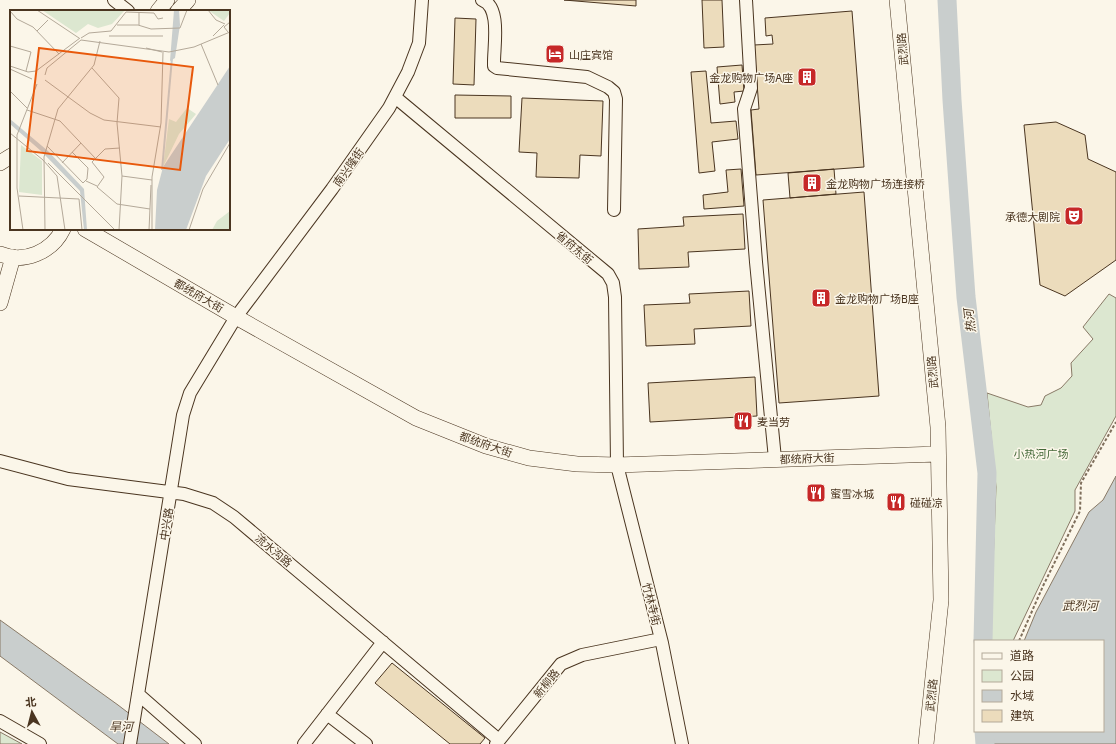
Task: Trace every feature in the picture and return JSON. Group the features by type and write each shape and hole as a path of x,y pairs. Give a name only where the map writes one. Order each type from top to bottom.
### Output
{"main road":[{"path":"159,10 167,0"},
{"path":"179,10 188,0"},
{"name":"武烈路","path":"897,0 937,419 942,600 926,744"},
{"path":"0,163 10,157"},
{"path":"0,163 10,160"},
{"path":"0,303 7,256 26,257 40,253 54,242 62,230"},
{"name":"都统府大街","path":"87,230 236,317 416,418 486,446 528,458 577,464 617,465 938,454"}],"street":[{"path":"114,0 127,10"},
{"name":"南兴隆街","path":"236,317 332,189 389,108 408,72 419,43 422,0"},
{"path":"482,0 487,2 494,13 494,66 497,68 587,77 608,87 614,92 616,99 614,210"},
{"path":"746,0 751,88 744,109 756,262 775,460"},
{"name":"省府东街","path":"395,97 608,274 613,283 615,296 617,465"},
{"name":"中兴路","path":"130,744 183,415 190,393 236,317"},
{"name":"流水沟路","path":"0,461 68,480 184,494 213,503 234,517 383,642 498,742"},
{"name":"竹林寺街","path":"617,465 661,639 682,744"},
{"name":"新柳路","path":"498,742 561,664 582,655 661,639"},
{"path":"304,744 383,642"},
{"path":"138,694 195,744"},
{"path":"327,714 366,744"},
{"path":"0,720 40,744"}],"path":[{"path":"1019,640 1043,586 1080,511 1081,483 1116,422"}],"green space":[{"name":"小热河广场","path":"1109,294 1116,298 1116,416 1075,490 1075,511 1013,640 990,640 996,487 987,393 1028,407 1041,405 1045,396 1061,388 1072,376 1071,363 1093,339 1083,327"},
{"path":"0,732 22,744 0,744"}],"water":[{"name":"武烈河","path":"1116,476 1116,744 985,744 989,732 1104,732 1104,640 1024,640 1036,612 1089,512 1103,500"},
{"name":"旱河","path":"0,620 118,705 169,744 118,744 0,656"}],"building":[{"path":"564,0 636,0 636,6"},
{"path":"702,0 722,0 724,47 704,48"},
{"name":"金龙购物广场A座","path":"852,11 864,167 756,175 751,110 759,109 754,45 773,44 772,35 766,36 765,18"},
{"path":"455,18 476,19 474,85 453,84"},
{"path":"742,65 744,91 734,92 735,102 720,104 717,67"},
{"path":"706,71 711,123 736,121 738,139 712,142 715,171 699,173 691,72"},
{"path":"455,95 511,96 511,118 455,118"},
{"path":"522,98 603,101 601,156 580,155 579,178 536,177 537,153 519,152"},
{"name":"承德大剧院","path":"1056,122 1085,135 1088,159 1116,172 1116,260 1065,296 1040,285 1024,125"},
{"path":"741,169 744,206 704,209 703,195 728,192 726,170"},
{"name":"金龙购物广场连接桥","path":"834,169 836,194 790,198 788,173"},
{"name":"金龙购物广场B座","path":"864,192 879,396 779,403 763,200"},
{"path":"743,214 745,249 688,252 689,267 639,269 638,229 684,226 683,217"},
{"path":"749,291 751,326 694,329 695,344 646,346 644,305 690,303 689,294"},
{"path":"755,377 757,416 650,422 648,383"},
{"path":"392,663 485,738 480,744 450,744 375,683"}],"waterway":[{"name":"热河","path":"947,0 952,100 966,297 987,473 983,640"},
{"name":"热河","path":"984,732 985,744"}],"place":[{"name":"山庄宾馆","path":"555,54"},
{"name":"金龙购物广场A座","path":"807,77"},
{"name":"金龙购物广场连接桥","path":"812,183"},
{"name":"承德大剧院","path":"1074,216"},
{"name":"金龙购物广场B座","path":"821,298"},
{"name":"麦当劳","path":"743,421"},
{"name":"蜜雪冰城","path":"816,493"},
{"name":"碰碰凉","path":"896,502"}]}
